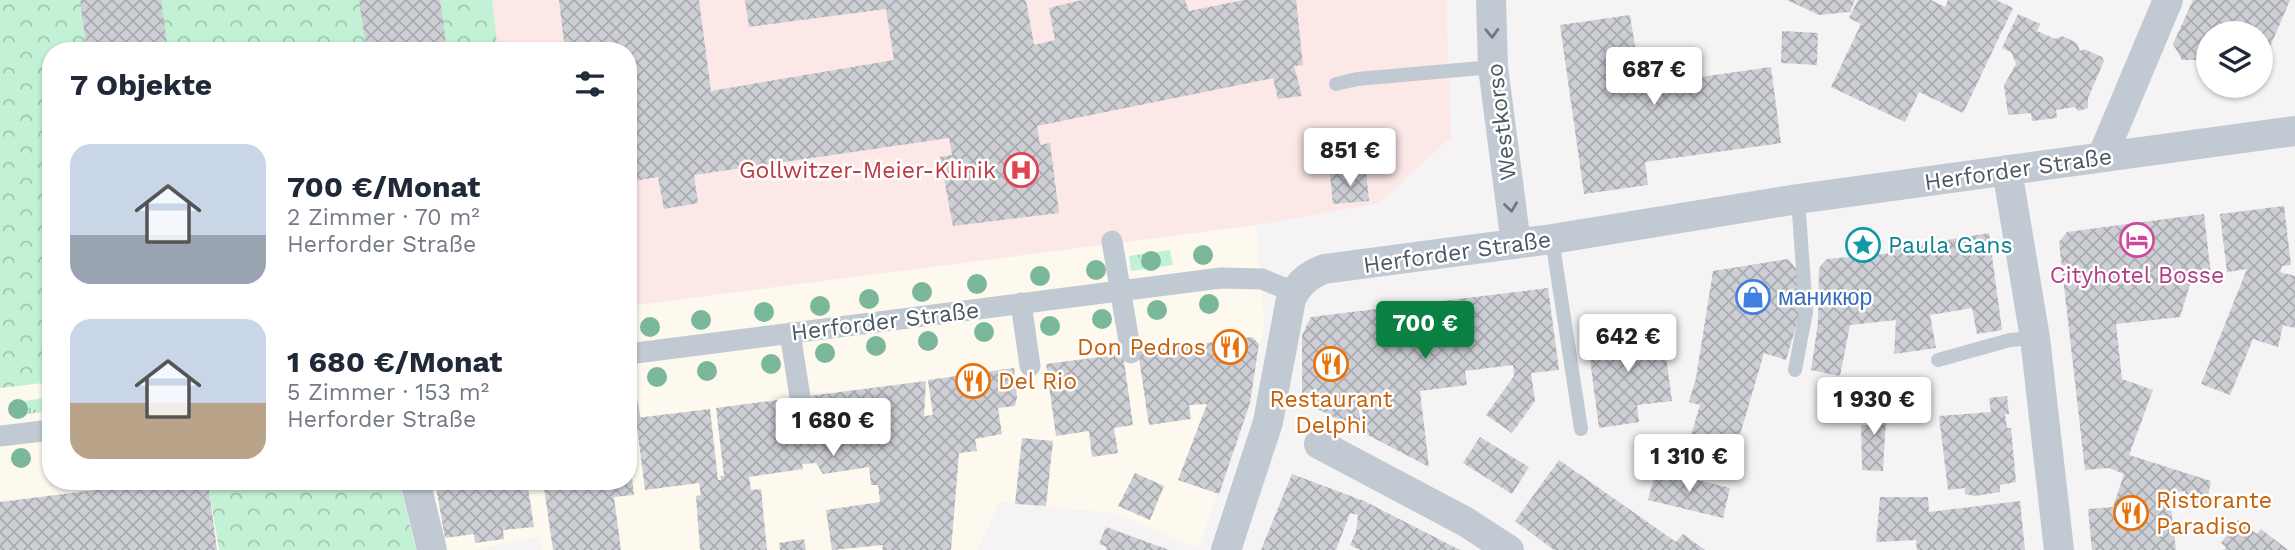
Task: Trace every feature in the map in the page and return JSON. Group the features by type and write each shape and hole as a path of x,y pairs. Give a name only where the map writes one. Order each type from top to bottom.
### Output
{"street":[{"name":"Westkorso","path":"1491,0 1493,67 1516,244"},
{"path":"2102,157 2168,0"},
{"name":"Herforder Straße","path":"637,353 1220,278 1262,279 1294,292 1309,275 1324,270 1552,239 1798,199 2295,131"},
{"path":"2007,170 2035,338 2059,550"},
{"path":"1112,242 1131,353"},
{"path":"1226,550 1268,422 1285,320 1294,292"},
{"path":"1021,303 1030,366"},
{"path":"790,333 800,397"},
{"path":"0,436 42,431"},
{"path":"1319,444 1466,522 1509,550"},
{"path":"418,490 432,550"}],"lane":[{"path":"1336,84 1357,79 1493,67"},
{"path":"1795,370 1806,312 1798,199"},
{"path":"1552,239 1581,429"},
{"path":"1938,360 2010,340 2035,338"}],"shaded area":[{"name":"Gollwitzer-Meier-Klinik","path":"492,0 1446,0 1451,137 1379,203 1256,225 637,305 637,42 497,42"},
{"path":"1256,225 1264,324 1250,403 1198,548 1114,513 999,502 978,550 542,550 540,536 475,550 416,550 402,490 637,490 637,305"},
{"path":"42,383 42,490 211,490 220,550 0,550 0,388"}],"green space":[{"path":"0,0 492,0 497,42 42,42 42,383 0,388"},
{"path":"1170,250 1173,265 1131,271 1129,256"},
{"path":"42,398 42,412 11,416 9,403"},
{"path":"209,490 401,490 416,550 219,550"}],"building":[{"path":"80,0 161,0 167,42 86,42"},
{"path":"359,0 440,0 446,42 366,42"},
{"path":"559,0 699,0 711,91 894,60 886,9 749,27 745,0 1026,0 1034,45 1055,40 1049,8 1082,0 1185,0 1189,11 1244,0 1296,0 1303,65 1294,66 1302,96 1278,99 1273,78 1037,126 1040,145 1050,143 1059,213 953,226 940,157 952,155 949,138 694,175 698,203 664,209 658,177 637,180 637,42 564,42"},
{"path":"1787,0 1855,0 1850,12 1819,15"},
{"path":"1858,0 1931,0 1945,7 1948,0 1996,0 2013,8 1963,113 1919,92 1905,122 1831,87 1861,24 1849,18"},
{"path":"2193,0 2290,0 2273,40 2273,21 2196,21 2196,60 2182,60 2173,44"},
{"path":"2018,14 2040,24 2037,31 2055,39 2062,36 2077,43 2080,51 2084,49 2102,57 2104,61 2088,98 2088,108 2078,111 2075,107 2056,110 2057,118 2032,121 2031,113 2008,115 2004,85 2016,64 2011,52 2002,48"},
{"path":"1630,15 1638,66 1677,60 1680,80 1771,67 1781,143 1645,162 1648,185 1584,194 1560,25"},
{"path":"1782,31 1818,33 1817,65 1781,63"},
{"path":"1366,171 1369,201 1333,204 1330,174"},
{"path":"2284,206 2291,265 2282,266 2280,272 2295,276 2295,328 2283,325 2278,347 2253,339 2230,395 2201,384 2247,269 2227,272 2220,214"},
{"path":"2204,214 2212,284 2191,281 2180,317 2116,324 2122,379 2153,390 2129,455 2211,481 2205,510 2187,504 2185,491 2169,493 2176,550 2092,550 2088,509 2113,507 2124,474 2109,468 2085,470 2059,242 2067,232"},
{"path":"1989,233 2002,330 1977,334 1972,308 1930,315 1936,348 1894,354 1896,320 1850,325 1840,376 1811,370 1818,323 1819,268 1827,259 1893,253 1893,249"},
{"path":"1788,259 1799,272 1800,313 1786,360 1764,353 1735,452 1690,439 1700,405 1689,402 1696,378 1713,271"},
{"path":"1548,288 1559,370 1531,373 1535,401 1512,433 1486,415 1514,376 1513,365 1465,371 1467,385 1420,391 1429,467 1366,434 1361,403 1357,402 1361,422 1357,429 1302,401 1302,335 1311,317"},
{"path":"1641,323 1642,337 1663,334 1672,401 1637,405 1639,422 1599,428 1588,344 1608,341 1606,327"},
{"path":"1252,337 1259,344 1250,403 1219,494 1178,480 1207,404 1189,405 1191,419 1149,425 1138,352"},
{"path":"1123,354 1133,425 1114,428 1118,453 1092,457 1089,431 1056,436 1046,364"},
{"path":"1014,368 1017,397 1015,406 998,408 1002,434 975,439 977,451 959,453 951,550 882,550 883,545 832,550 826,510 880,502 878,485 871,485 869,467 823,474 816,463 802,464 803,469 749,477 751,490 761,489 767,550 700,550 696,496 701,495 699,483 645,490 637,418 710,409 718,480 721,480 720,476 724,476 716,408 926,381 924,416 933,415 928,380"},
{"path":"2007,396 2009,414 2005,414 2007,428 2011,428 2016,482 2000,485 2000,492 1975,496 1965,494 1965,488 1948,490 1939,416 1991,412 1989,398"},
{"path":"1871,397 1887,399 1883,471 1862,470 1861,425 1869,425"},
{"path":"1480,437 1529,467 1512,494 1463,463"},
{"path":"1022,438 1053,441 1046,506 1015,504"},
{"path":"1559,460 1676,542 1683,534 1705,550 1554,550 1515,521"},
{"path":"1656,470 1730,488 1723,518 1648,500"},
{"path":"1135,473 1164,486 1150,520 1118,506"},
{"path":"1292,474 1364,501 1460,550 1360,550 1350,545 1356,532 1358,515 1350,513 1336,550 1261,550"},
{"path":"95,490 209,490 217,550 0,550 0,502"},
{"path":"437,490 528,490 534,527 503,530 504,539 475,543 474,534 445,538"},
{"path":"544,490 633,490 634,495 614,497 621,550 553,550"},
{"path":"1880,497 1928,497 1929,512 2020,501 2025,550 1917,550 1916,540 1876,542"},
{"path":"2238,520 2257,534 2261,529 2288,550 2224,550 2226,547 2221,543"},
{"path":"1106,527 1169,550 1106,550 1107,547 1099,544"},
{"path":"804,539 806,550 780,550 779,543"}],"place":[{"name":"Gollwitzer-Meier-Klinik","path":"1021,170"},
{"name":"Cityhotel Bosse","path":"2137,240"},
{"name":"Paula Gans","path":"1863,245"},
{"name":"маникюр","path":"1753,297"},
{"name":"Don Pedros","path":"1230,347"},
{"name":"Restaurant Delphi","path":"1331,364"},
{"name":"Del Rio","path":"973,381"},
{"name":"Ristorante Paradiso","path":"2131,513"}]}
